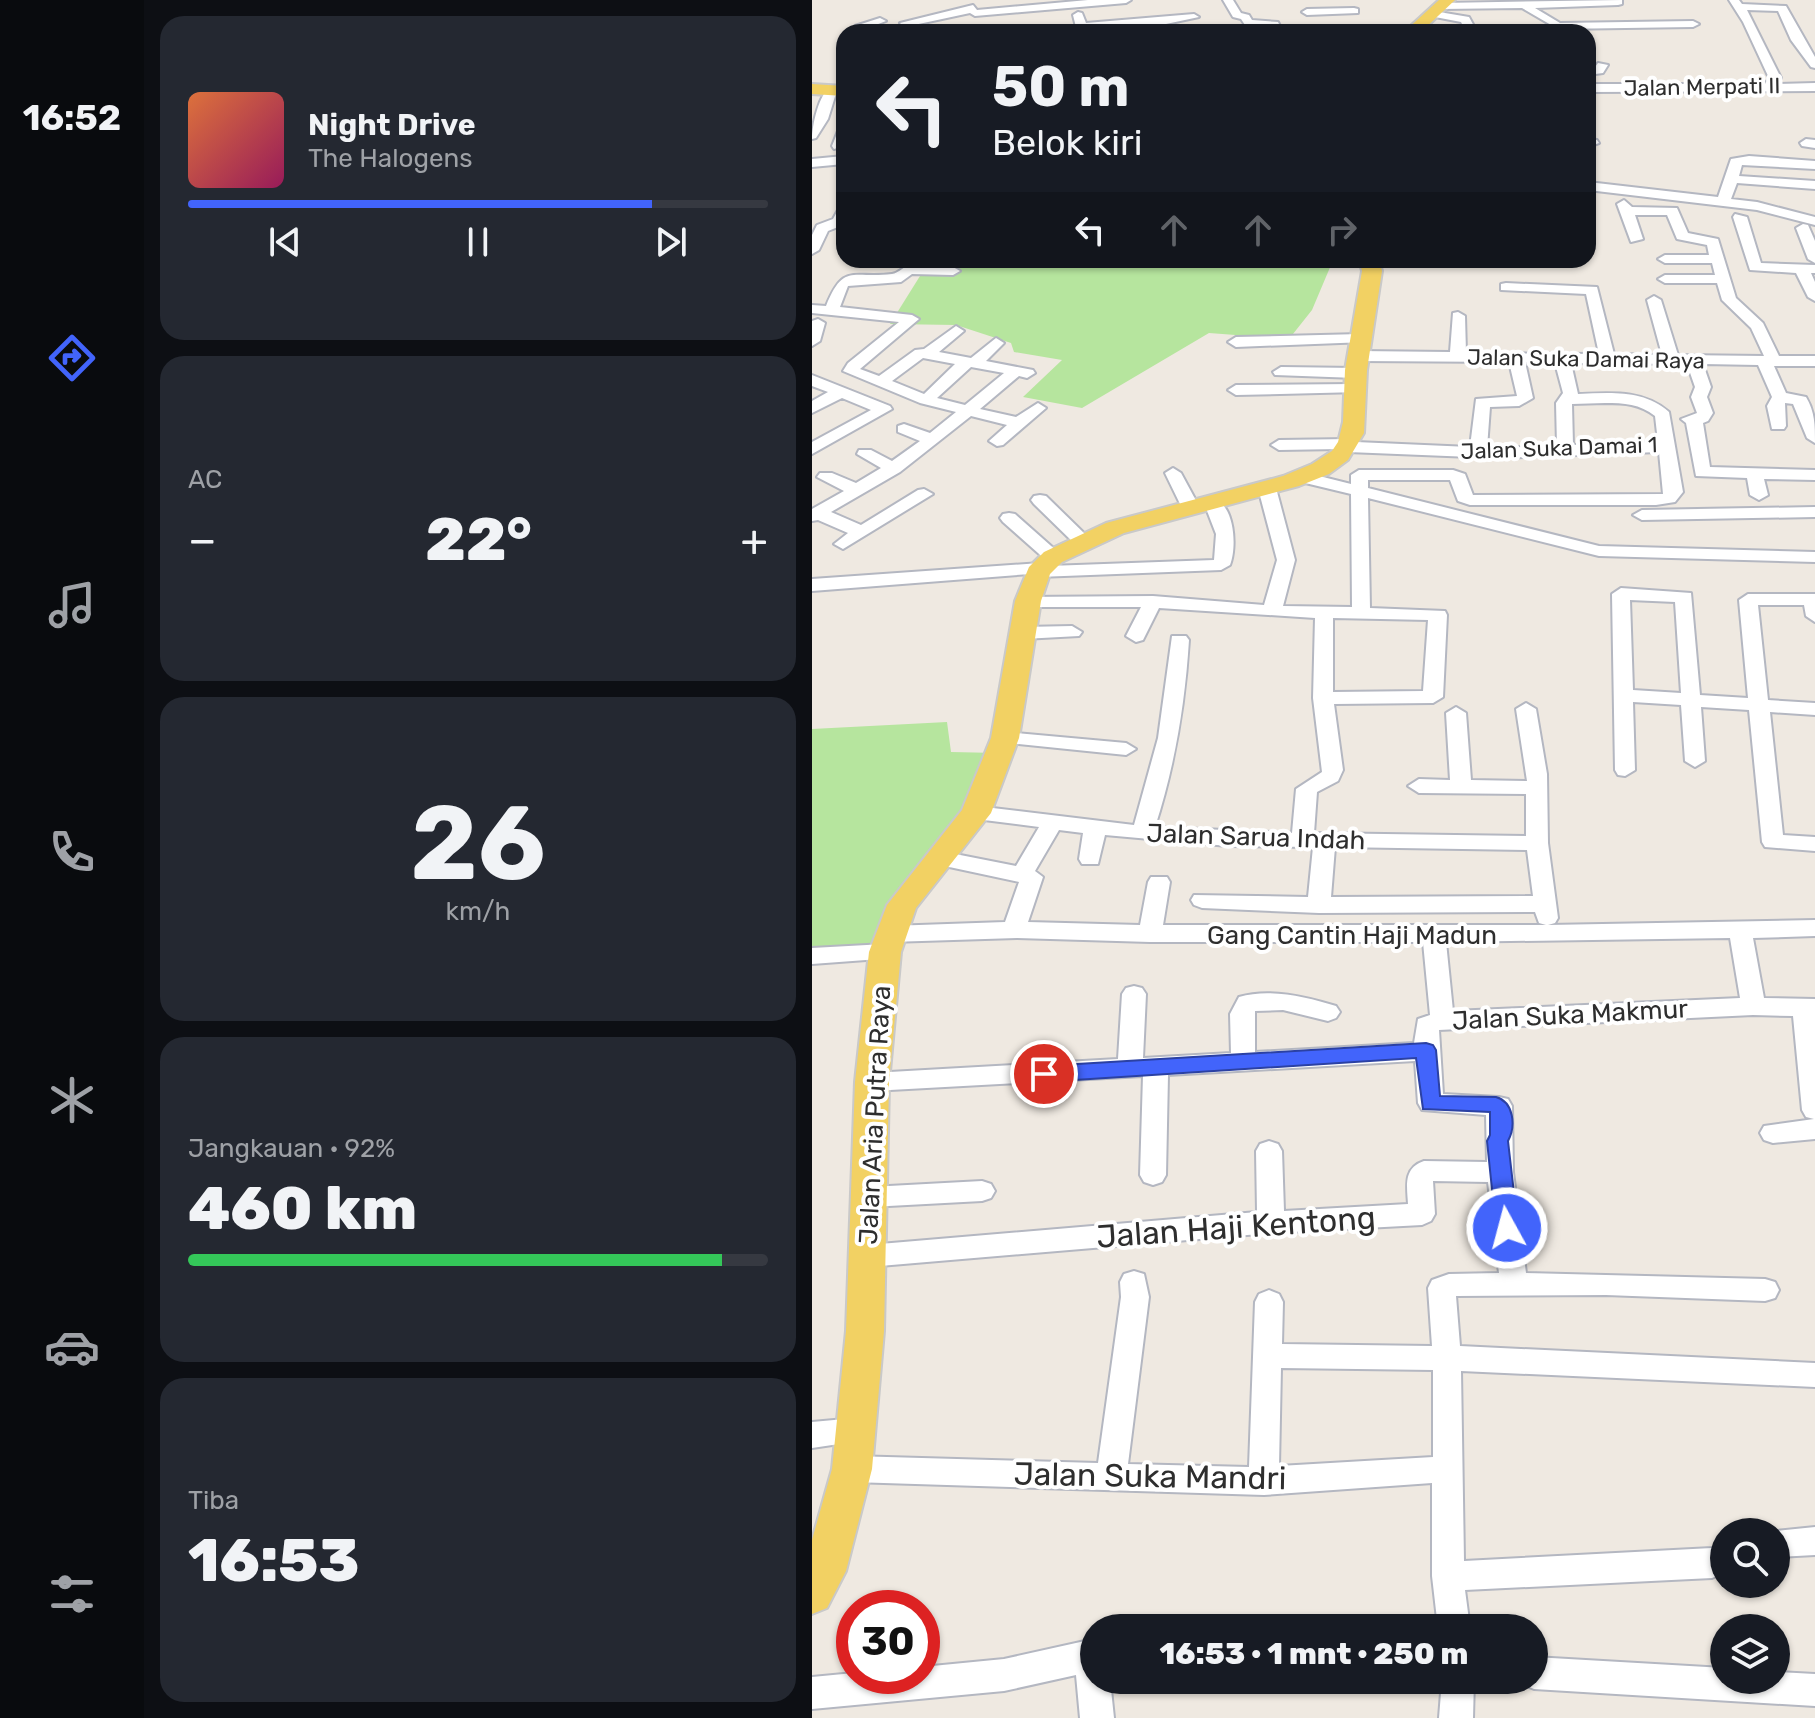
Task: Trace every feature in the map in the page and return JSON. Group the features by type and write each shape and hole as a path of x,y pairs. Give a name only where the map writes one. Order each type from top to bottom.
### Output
{"main road":[{"path":"1421,24 1439,7"},
{"path":"812,89 836,90"},
{"path":"1044,566 1082,541 1115,528 1303,477 1346,448 1354,413 1357,364 1371,268"},
{"name":"Jalan Aria Putra Raya","path":"812,1594 825,1571 852,1469 868,1256 872,1082 888,943 902,905 976,813 1005,738 1028,601 1044,566"}],"street":[{"path":"1113,0 1117,24"},
{"path":"906,24 957,15 972,7 1126,0"},
{"path":"1228,0 1237,15 1249,23 1274,24"},
{"path":"1439,7 1567,4 1572,0 1619,4"},
{"path":"1736,3 1778,7 1789,33 1815,65"},
{"path":"1736,3 1753,32 1771,79 1815,74"},
{"path":"1525,5 1532,13 1543,15 1555,24"},
{"path":"1307,12 1351,6 1361,22"},
{"path":"1439,7 1462,18 1466,24"},
{"path":"1147,9 1156,24"},
{"path":"1078,15 1081,24"},
{"path":"1165,24 1194,17"},
{"path":"869,24 880,21"},
{"path":"1596,25 1693,24"},
{"path":"1753,32 1769,33"},
{"path":"1596,71 1602,65"},
{"path":"1679,70 1688,88"},
{"name":"Jalan Merpati II","path":"1596,88 1688,88 1771,79 1815,87"},
{"path":"1665,88 1670,104"},
{"path":"1623,89 1624,107"},
{"path":"812,135 836,94"},
{"path":"812,163 836,161"},
{"path":"1810,263 1755,267 1729,206 1736,162 1815,165"},
{"path":"1732,179 1815,185"},
{"path":"1596,185 1778,211 1809,225 1815,297"},
{"path":"1636,239 1625,208 1672,211 1682,236 1713,242 1729,300 1758,326 1780,397 1775,406 1778,426"},
{"path":"812,213 836,213"},
{"path":"812,250 822,228 836,223"},
{"path":"1665,259 1719,259"},
{"path":"812,341 815,316 832,309 842,284 849,280 901,278 908,270 953,271"},
{"path":"1665,279 1724,279"},
{"path":"1506,287 1592,290 1610,361"},
{"path":"1600,294 1610,361"},
{"path":"1654,300 1672,361"},
{"path":"832,309 842,314 912,319 853,366 851,371 926,400 1019,423"},
{"path":"1458,316 1458,357"},
{"path":"1640,326 1662,326"},
{"path":"927,354 956,331"},
{"path":"1236,342 1357,364"},
{"path":"926,400 996,343"},
{"path":"846,349 865,358"},
{"path":"815,514 894,468 1022,372 927,354 914,355 880,383"},
{"name":"Jalan Suka Damai Raya","path":"1357,364 1458,357 1815,361"},
{"path":"1478,452 1482,402 1519,401 1525,398 1516,359"},
{"path":"1562,360 1571,393 1564,415 1565,451"},
{"path":"1568,399 1635,400 1657,409 1664,419 1703,418 1705,413 1699,397 1703,387 1694,361"},
{"path":"1281,372 1357,364"},
{"path":"1236,390 1357,364"},
{"path":"812,380 884,409 812,449"},
{"path":"812,408 840,392"},
{"path":"1780,397 1808,403 1815,438"},
{"path":"997,441 1038,408"},
{"name":"Jalan Suka Damai 1","path":"1279,445 1478,452 1667,447 1664,419"},
{"path":"1694,419 1702,472 1815,475"},
{"path":"904,429 932,440"},
{"path":"1361,613 1359,475 1453,475 1459,478 1464,497 1470,500 1656,500 1669,498 1674,492 1667,447"},
{"path":"865,454 894,468"},
{"path":"812,585 1044,566 1221,565 1226,554 1227,534 1173,473"},
{"path":"1755,474 1759,495"},
{"path":"826,477 857,490"},
{"path":"1303,477 1599,551 1815,557"},
{"path":"1267,488 1286,560 1272,611"},
{"path":"843,544 924,494"},
{"path":"1040,500 1082,541"},
{"path":"1642,515 1815,512"},
{"path":"815,514 861,532"},
{"path":"1009,518 1044,566"},
{"path":"1625,770 1621,594 1684,597 1695,761"},
{"path":"1815,616 1812,599 1748,600 1773,842 1815,844"},
{"path":"1028,601 1153,602 1272,611 1438,615 1434,694 1430,697 1323,698"},
{"path":"1136,636 1153,602"},
{"path":"1319,905 1307,789 1331,776 1333,770 1323,698 1324,613"},
{"path":"1023,633 1072,632"},
{"path":"1142,833 1163,773 1175,709 1179,640"},
{"path":"1623,695 1815,709"},
{"path":"1202,900 1546,912 1537,843 1537,774 1526,709"},
{"path":"1456,713 1461,787"},
{"path":"1005,738 1126,749"},
{"path":"1419,786 1536,788"},
{"name":"Jalan Sarua Indah","path":"976,813 1142,833 1313,842 1537,843"},
{"path":"1023,873 1053,821"},
{"path":"1090,859 1095,827"},
{"path":"940,858 1029,875 1032,880 1015,928"},
{"path":"1150,934 1159,882"},
{"name":"Gang Cantin Haji Madun","path":"812,956 888,943 1015,928 1150,934 1434,935 1815,928"},
{"path":"1740,930 1753,1006"},
{"path":"1434,935 1442,1020"},
{"path":"1130,1070 1134,994"},
{"path":"1243,1062 1242,1014 1247,1003 1283,1002 1328,1012"},
{"name":"Jalan Suka Makmur","path":"872,1082 1156,1069 1426,1050 1427,1025 1442,1020 1753,1006 1810,1008"},
{"path":"1810,1008 1815,1110"},
{"path":"1426,1050 1431,1103 1499,1106 1500,1172 1514,1283"},
{"path":"1153,1175 1156,1069"},
{"path":"1773,1133 1815,1129"},
{"path":"1269,1151 1271,1222"},
{"name":"Jalan Haji Kentong","path":"868,1256 981,1244 1271,1222 1422,1214 1421,1172 1500,1172"},
{"path":"870,1197 982,1191"},
{"path":"1111,1477 1135,1297 1134,1282"},
{"path":"1452,1614 1448,1576 1447,1358 1442,1288 1449,1285 1514,1283 1765,1290"},
{"path":"1264,1481 1269,1302"},
{"path":"1267,1356 1447,1358 1815,1375"},
{"path":"812,1435 856,1431"},
{"name":"Jalan Suka Mandri","path":"852,1469 1264,1481 1448,1469"},
{"path":"1790,1542 1815,1541"},
{"path":"1448,1576 1710,1563"},
{"path":"812,1693 1004,1675 1080,1658"},
{"path":"1548,1674 1815,1690"},
{"path":"1095,1694 1097,1718"},
{"path":"1456,1718 1457,1694"}],"green space":[{"path":"925,268 1330,268 1312,310 1289,339 1209,333 1082,408 1023,397 1062,360 1014,352 1011,343 956,325 890,324"},
{"path":"947,722 951,752 998,753 878,949 812,950 812,729"}],"route":[{"path":"1044,1074 1426,1050 1431,1103 1496,1105 1500,1108 1501,1135 1498,1141 1507,1228"}]}
